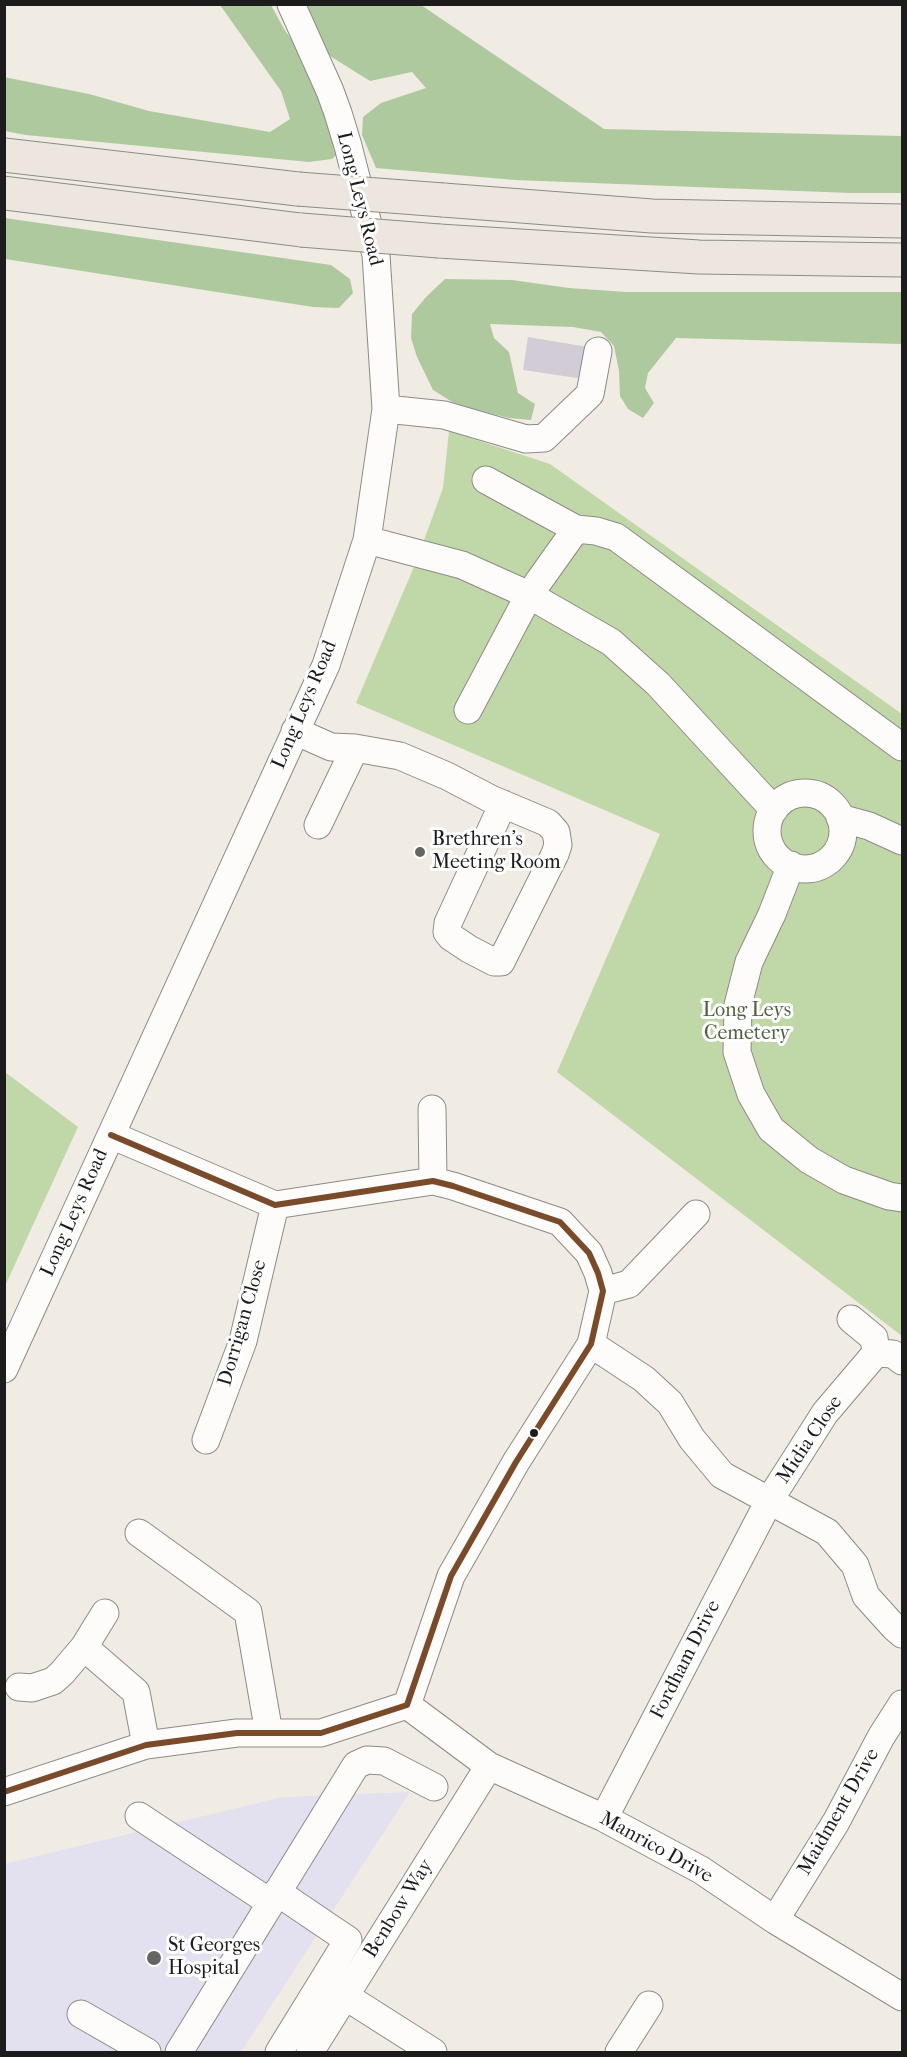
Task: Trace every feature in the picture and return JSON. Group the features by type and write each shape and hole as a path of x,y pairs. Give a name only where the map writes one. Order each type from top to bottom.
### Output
{"highway":[{"path":"4,155 298,189 652,216 903,221"},
{"path":"4,193 301,230 439,241 699,257 903,260"}],"street":[{"name":"Long Leys Road","path":"4,1369 12,1331 111,1135 326,665 367,540 386,409 376,255 338,113 291,4"},
{"path":"386,409 444,415 526,439 544,438 590,394 598,351"},
{"path":"486,480 576,529 597,531 616,537 903,747"},
{"path":"468,710 529,595 576,529"},
{"path":"367,540 462,565 529,595 611,642 658,684 774,810"},
{"path":"295,731 331,747 355,748 400,756 548,823 556,832 558,845 550,865 501,962 494,962 469,950 451,938 447,932 448,923 503,804"},
{"path":"318,825 355,748"},
{"path":"807,793 820,796 831,803 840,818 843,825 843,838 838,850 829,860 819,866 807,869 791,865 776,855 770,844 769,821 774,810 782,801 794,795 807,793"},
{"path":"840,818 869,826 903,840"},
{"path":"791,865 772,914 749,963 738,1005 737,1052 740,1062 751,1094 771,1129 810,1160 844,1180 889,1196 903,1198"},
{"path":"432,1109 433,1181"},
{"path":"4,1792 146,1745 237,1733 321,1732 407,1705 451,1576 516,1462 591,1344 603,1291 598,1273 588,1253 560,1222 482,1195 433,1181 275,1205 111,1135"},
{"name":"Dorrigan Close","path":"206,1440 243,1341 275,1205"},
{"path":"603,1291 629,1284 696,1215"},
{"path":"851,1318 874,1338 876,1353 893,1354 903,1361"},
{"path":"591,1344 644,1379 670,1403 692,1439 722,1475 827,1532 855,1565 866,1596 903,1634"},
{"name":"Midia Close","path":"769,1502 825,1413 876,1353"},
{"name":"Fordham Drive","path":"604,1818 769,1502"},
{"path":"139,1533 248,1612 269,1733"},
{"path":"19,1687 32,1688 53,1681 84,1647 105,1613"},
{"path":"84,1647 136,1692 146,1745"},
{"name":"Maidment Drive","path":"775,1920 837,1822 881,1737 903,1704"},
{"name":"Manrico Drive","path":"407,1705 489,1766 604,1818 701,1870 775,1920 903,1997"},
{"path":"179,2052 356,1765 367,1760 384,1761 434,1787"},
{"name":"Benbow Way","path":"310,2052 489,1766"},
{"path":"139,1816 348,1940 279,2052"},
{"path":"345,1996 433,2052"},
{"path":"619,2052 649,2005"},
{"path":"81,2014 147,2052"}],"shaded area":[{"name":"St Georges Hospital","path":"410,1792 241,2052 5,2052 4,1864 283,1797"}],"green space":[{"path":"220,5 271,5 284,29 304,57 340,152 332,159 309,162 26,135 5,131 4,77 89,94 149,111 270,132 290,119 281,91"},
{"path":"301,5 421,5 604,129 902,136 902,193 515,180 376,168 362,135 363,117 381,103 426,88 412,72 370,81 330,56"},
{"path":"5,218 331,265 350,279 353,293 339,308 313,307 5,259"},
{"path":"445,279 512,280 569,288 626,292 902,292 902,344 676,338 648,373 645,388 654,403 643,418 628,409 620,396 619,371 614,346 601,332 573,327 490,324 494,338 509,352 518,393 535,404 531,420 509,418 457,405 433,390 417,357 411,338 412,314"},
{"name":"Long Leys Cemetery","path":"449,431 550,464 902,714 902,1336 557,1072 660,834 356,703 416,562 443,488"},
{"path":"5,1072 78,1127 5,1286"}],"building":[{"path":"528,337 588,347 584,379 523,370"}],"transit line":[{"path":"4,1792 146,1745 237,1733 321,1733 407,1705 451,1576 516,1462 591,1344 603,1291 589,1253 560,1222 453,1186 433,1181 275,1205 111,1135"}],"place":[{"name":"Brethren's Meeting Room","path":"420,852"},
{"name":"St Georges Hospital","path":"154,1958"}]}
